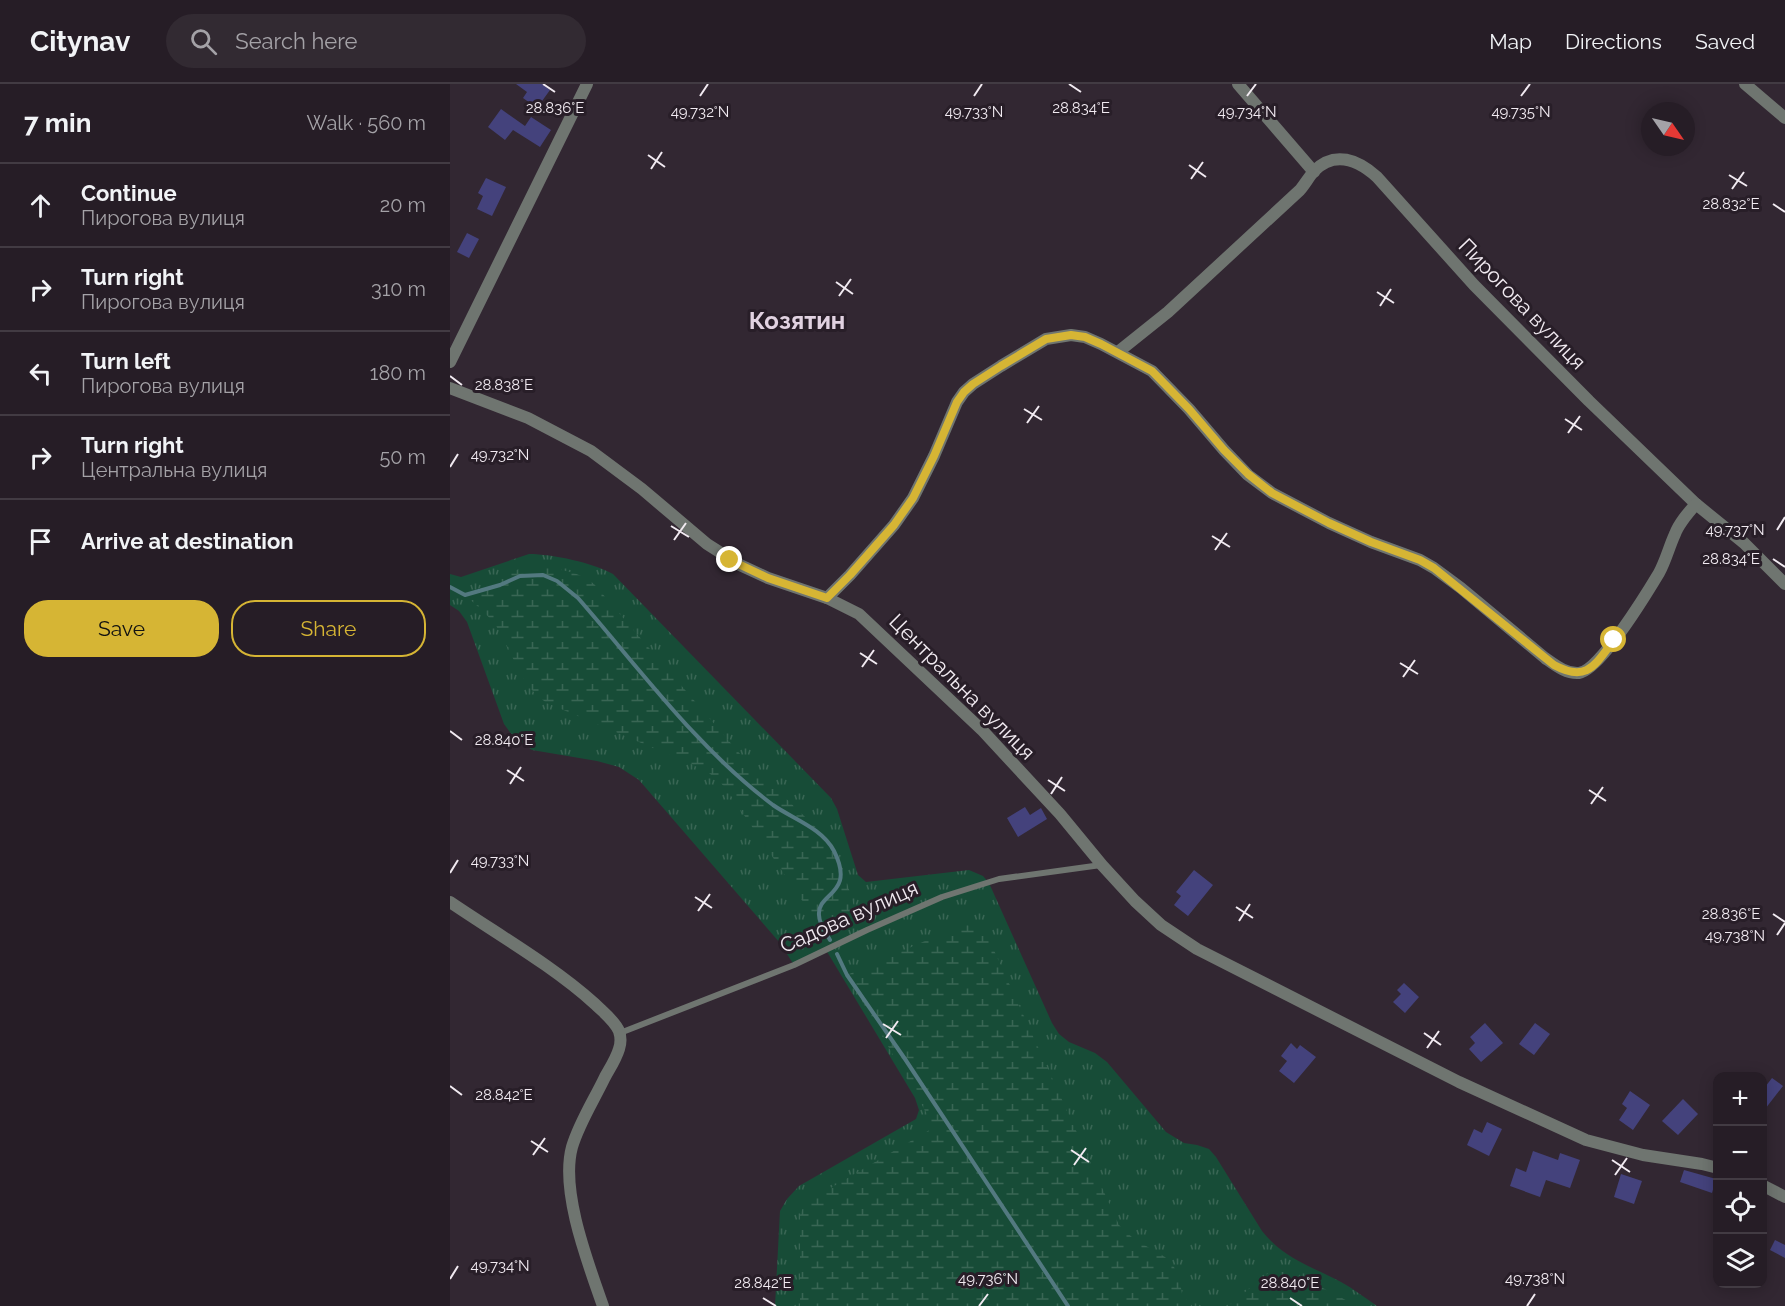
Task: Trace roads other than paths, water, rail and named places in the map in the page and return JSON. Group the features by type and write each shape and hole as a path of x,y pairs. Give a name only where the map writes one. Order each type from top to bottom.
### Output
{"street":[{"path":"450,362 587,84"},
{"path":"1238,84 1314,172"},
{"path":"1745,84 1785,118"},
{"name":"Пирогова вулиця","path":"1118,352 1168,312 1300,190 1314,172 1327,163 1344,159 1355,162 1377,177 1474,285 1589,401 1695,504 1744,543 1785,584"},
{"path":"827,598 894,525 913,498 957,402 973,384 1046,339 1058,336 1085,337 1152,371 1224,450 1248,474 1272,493 1329,523 1420,560 1434,568 1545,658 1571,673 1590,668 1614,640 1659,573 1671,548 1675,533 1695,504"},
{"name":"Центральна вулиця","path":"450,388 528,418 591,451 629,478 707,544 740,565 768,578 827,598 852,609 866,619 982,731 1060,814 1102,865 1146,912 1197,949 1437,1072 1586,1140 1643,1155 1713,1167"},
{"path":"450,902 573,986 613,1022 620,1033 621,1040 616,1057 574,1142 570,1181 574,1212 603,1306"},
{"path":"1767,1188 1785,1197"}],"lane":[{"name":"Садова вулиця","path":"620,1033 794,965 942,897 999,879 1102,865"}],"waterway":[{"path":"450,587 465,595 500,585 520,576 543,575 557,581 578,598 670,707 719,759 773,805 815,830 829,843 840,865 841,876 834,891 820,907 820,922 830,940"},
{"path":"837,954 847,975 1068,1306"}],"district":[{"name":"Козятин","path":"797,321"}]}
